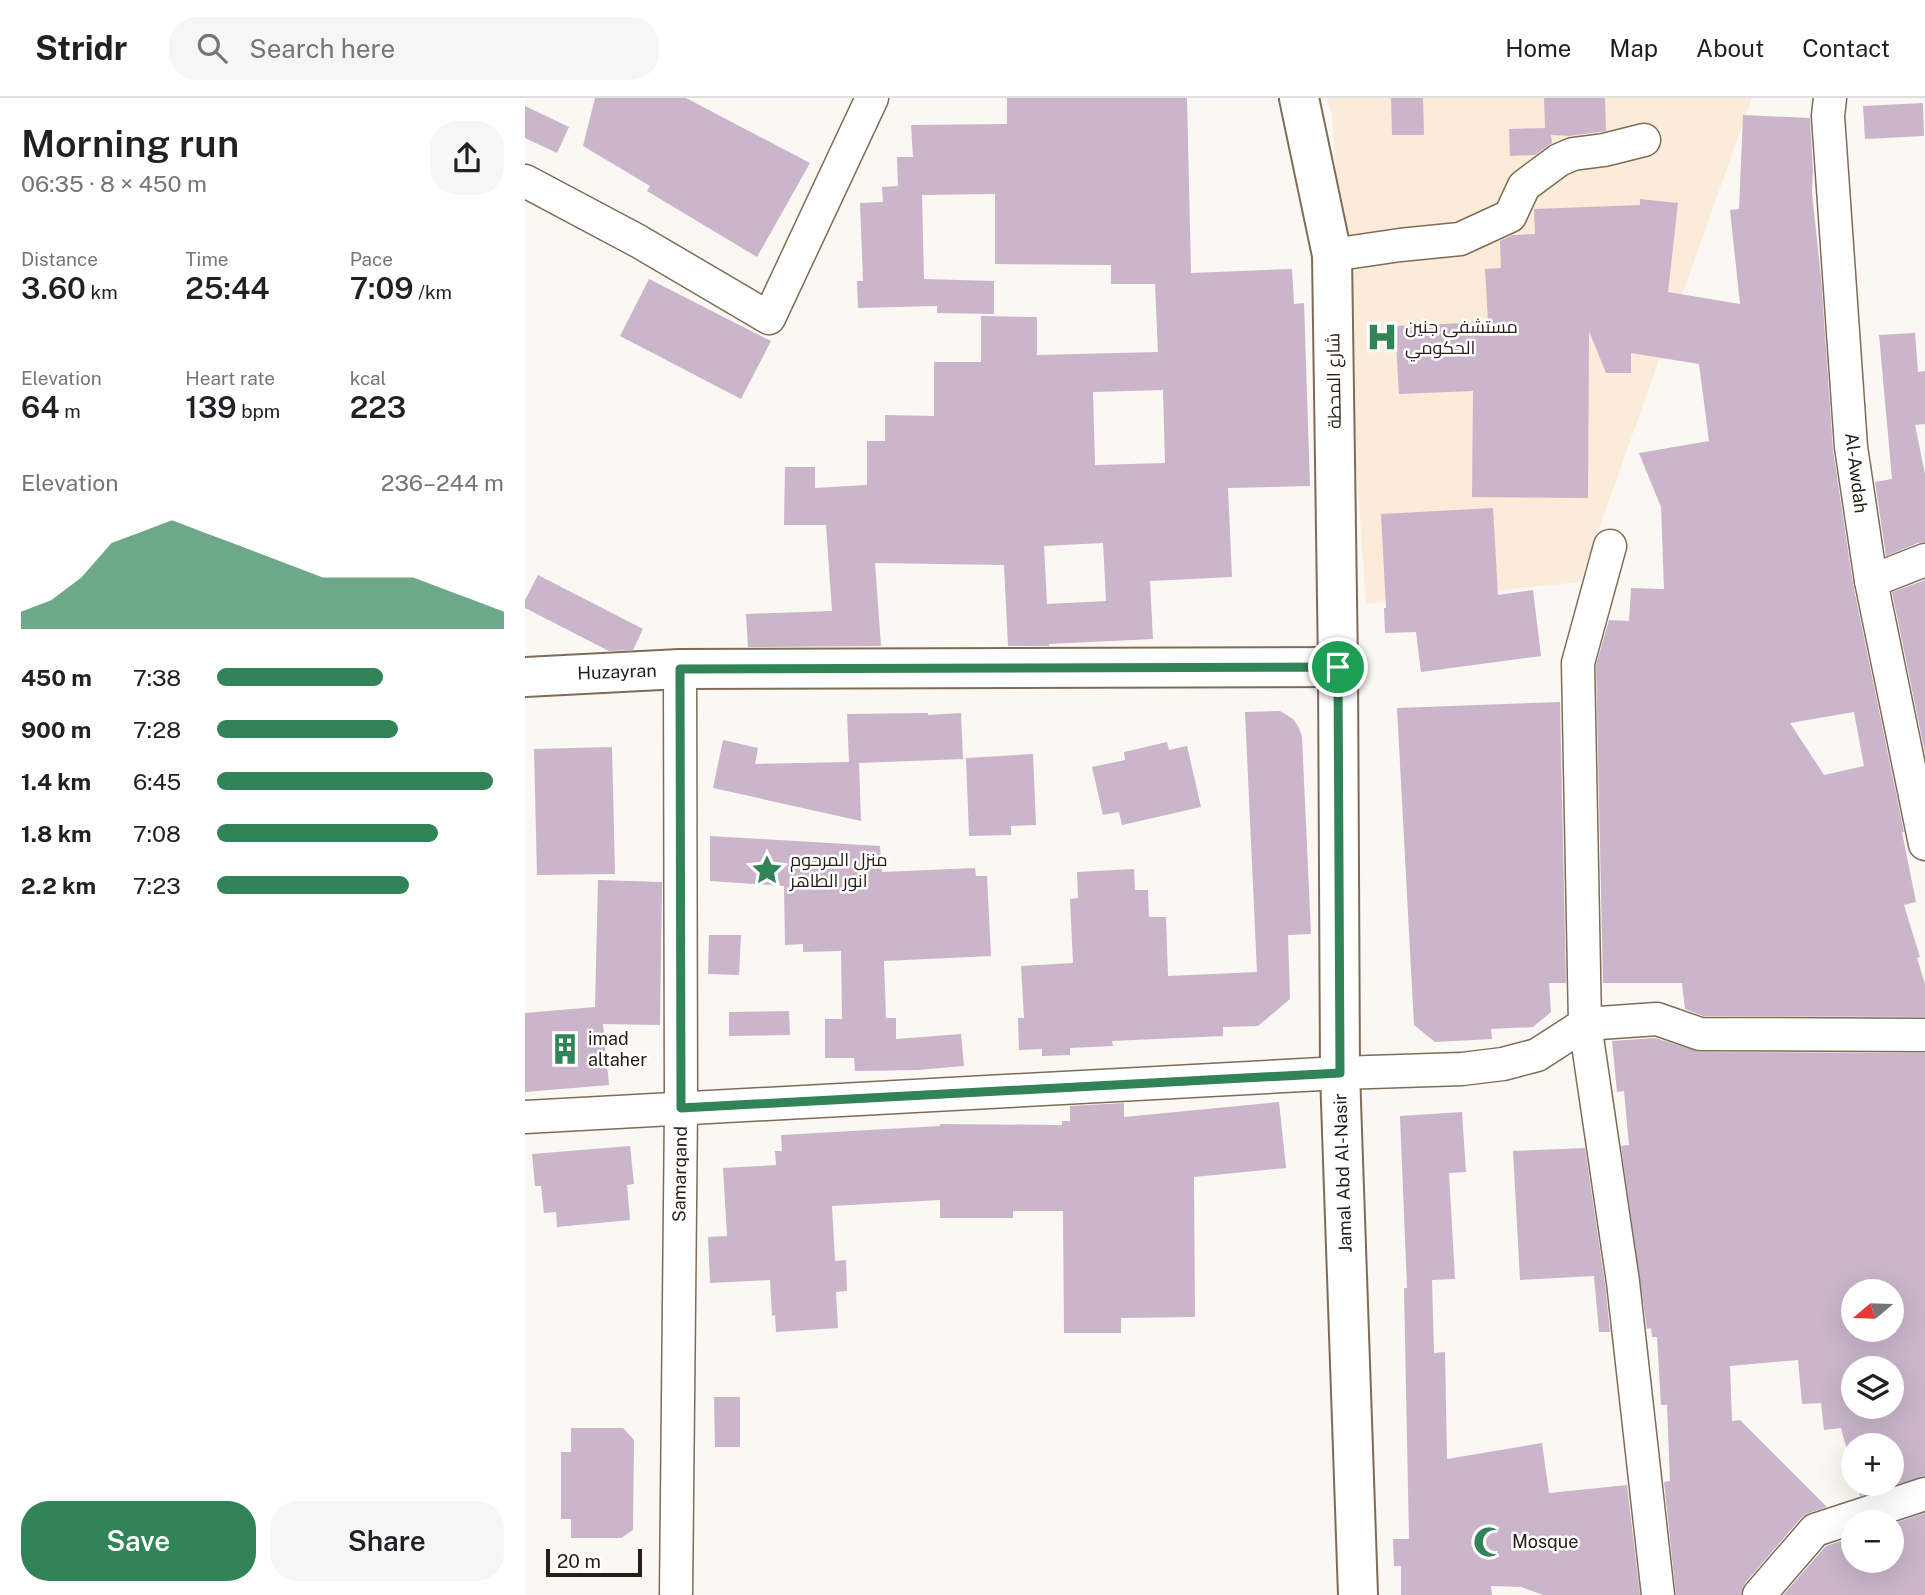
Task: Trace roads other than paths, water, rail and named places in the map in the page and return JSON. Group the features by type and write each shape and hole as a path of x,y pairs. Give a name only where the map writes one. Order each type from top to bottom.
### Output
{"main road":[{"name":"شارع المحطة","path":"1299,98 1332,256 1338,667"},
{"name":"Huzayran","path":"525,677 680,669 1338,667"},
{"name":"Jamal Abd Al-Nasir","path":"1338,667 1340,1073 1358,1595"}],"street":[{"path":"525,181 638,241 769,318 872,98"},
{"name":"Al-Awdah","path":"1830,98 1828,116 1851,447 1871,581 1925,844"},
{"path":"1332,256 1460,239 1510,216 1524,186 1559,160 1573,154 1644,141"},
{"path":"1610,546 1577,663 1585,1024 1623,1282 1658,1595"},
{"path":"1871,581 1925,561"},
{"name":"Samarqand","path":"676,1595 681,1108 680,669"},
{"path":"525,1117 1340,1073 1462,1069 1503,1064 1537,1055 1585,1024 1657,1019 1700,1034 1925,1035"},
{"path":"1759,1595 1815,1530 1925,1494"}],"place":[{"name":"مستشفى جنين الحكومي","path":"1382,337"},
{"name":"منزل المرحوم انور الطاهر","path":"767,870"},
{"name":"imad altaher","path":"565,1049"},
{"name":"Mosque","path":"1489,1542"}]}
